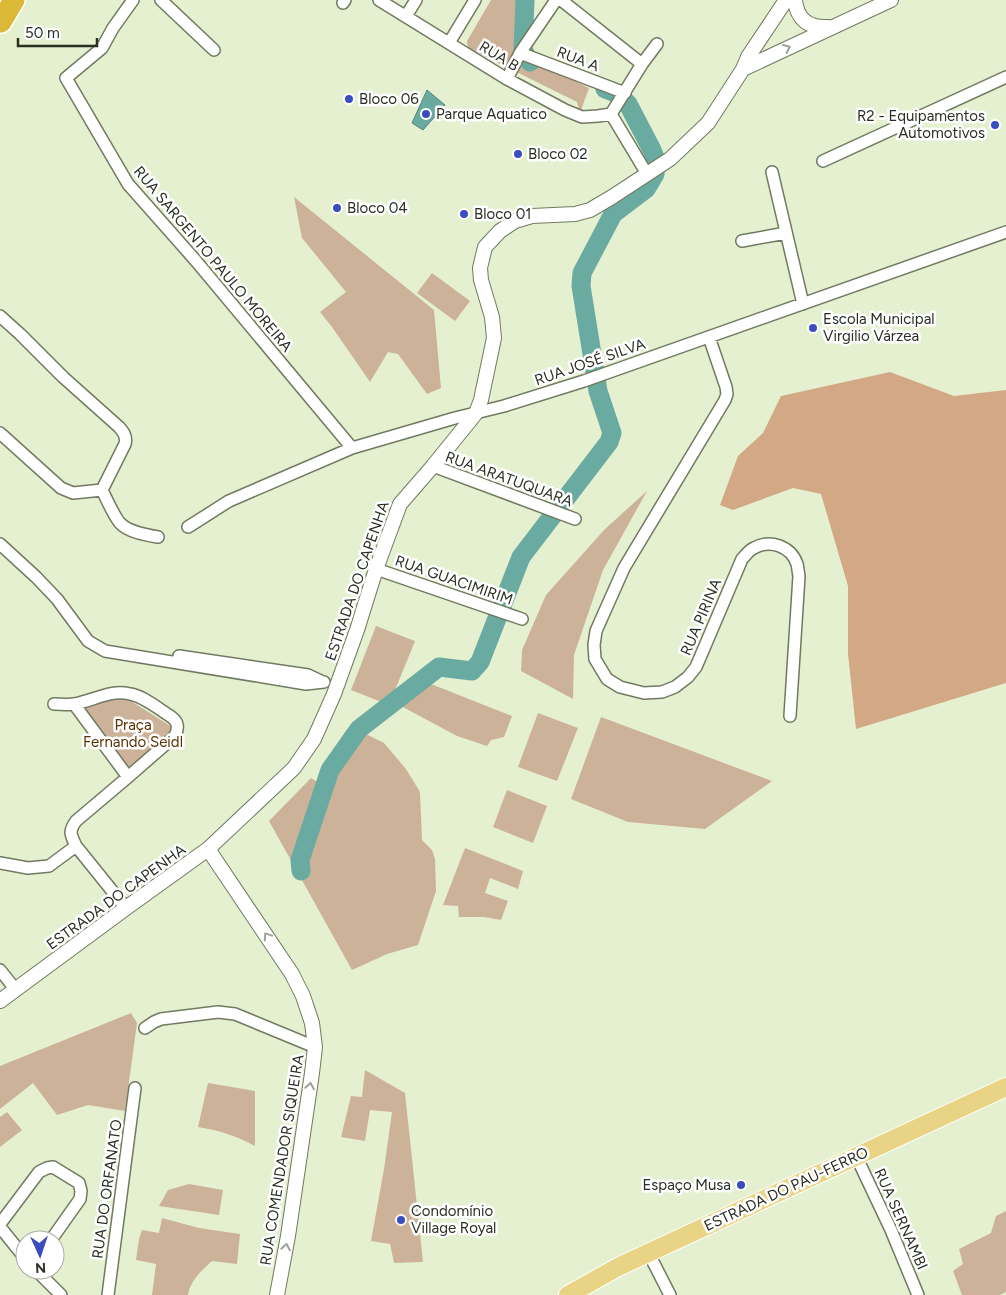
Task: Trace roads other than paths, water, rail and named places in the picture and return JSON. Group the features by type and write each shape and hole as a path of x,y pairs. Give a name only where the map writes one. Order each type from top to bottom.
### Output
{"highway":[{"path":"1,22 14,0"}],"main road":[{"name":"ESTRADA DO PAU-FERRO","path":"568,1295 648,1252 1006,1087"}],"street":[{"name":"RUA SARGENTO PAULO MOREIRA","path":"133,0 113,28 102,48 66,78 128,184 196,261 352,448"},
{"path":"161,0 214,50"},
{"name":"RUA B","path":"379,0 507,79 565,110 582,116 598,116 613,110"},
{"path":"406,16 416,0"},
{"path":"449,43 475,0"},
{"path":"507,79 520,53 556,0"},
{"path":"561,0 642,64"},
{"name":"ESTRADA DO CAPENHA","path":"0,1002 208,849 294,768 314,739 331,684 357,630 376,569 400,504 476,413 481,400 494,338 492,317 481,280 480,268 485,247 500,230 515,221 532,216 575,214 590,210 670,159 708,123 743,69 748,57 786,0"},
{"path":"795,0 795,5 804,22 818,28 831,28"},
{"path":"743,69 891,0"},
{"path":"648,174 613,110 657,44"},
{"name":"RUA A","path":"520,53 624,94"},
{"path":"823,161 1006,77"},
{"path":"772,172 803,304"},
{"name":"RUA JOSÉ SILVA","path":"188,528 229,501 352,448 504,406 606,374 1006,232"},
{"path":"742,241 786,233"},
{"path":"0,316 63,377 120,427 124,433 125,444 102,490"},
{"name":"RUA PIRINA","path":"709,337 726,387 727,394 725,400 624,568 596,631 595,659 607,679 620,687 644,693 662,692 674,687 688,677 696,667 742,559 752,549 764,544 778,545 789,552 797,564 799,576 790,716"},
{"path":"0,433 61,488 73,493 102,490"},
{"name":"RUA ARATUQUARA","path":"432,466 576,519"},
{"path":"102,490 120,523 146,535 158,537"},
{"path":"0,544 42,582 88,641 96,645 106,644 150,655 230,668 306,684 331,684"},
{"name":"RUA GUACIMIRIM","path":"376,569 522,619"},
{"path":"54,704 74,704 110,693 130,694 146,700 175,719 178,724 175,736 71,827 71,835 76,846 126,908"},
{"path":"74,704 128,778"},
{"path":"0,863 28,868 49,866 76,846"},
{"name":"RUA COMENDADOR SIQUEIRA","path":"208,849 292,974 303,996 312,1023 315,1047 278,1295"},
{"path":"0,970 16,990"},
{"path":"146,1028 161,1019 218,1012 235,1014 315,1047"},
{"name":"RUA DO ORFANATO","path":"108,1295 135,1088"},
{"name":"RUA SERNAMBI","path":"856,1156 891,1230 918,1295"},
{"path":"15,1245 0,1226 39,1172 53,1167 79,1183 81,1191 80,1199 58,1230"},
{"path":"648,1252 670,1295"},
{"path":"46,1280 61,1295"}],"water":[{"name":"Parque Aquatico","path":"427,90 445,105 423,130 412,123"}],"waterway":[{"path":"525,0 523,50 530,62"},
{"path":"301,871 300,860 330,770 359,729 439,667 472,671 480,662 521,557 609,442 612,433 598,391 581,286 582,273 613,214 646,189 655,174 656,160 628,104 618,94 605,89"}],"place":[{"name":"Bloco 06","path":"349,99"},
{"name":"Parque Aquatico","path":"426,114"},
{"name":"R2 - Equipamentos Automotivos","path":"995,125"},
{"name":"Bloco 02","path":"518,154"},
{"name":"Bloco 04","path":"337,208"},
{"name":"Bloco 01","path":"464,214"},
{"name":"Escola Municipal Virgilio Várzea","path":"813,328"},
{"name":"Espaço Musa","path":"741,1185"},
{"name":"Condomínio Village Royal","path":"401,1220"}],"park label":[{"name":"Praça Fernando Seidl","path":"133,734"}]}
